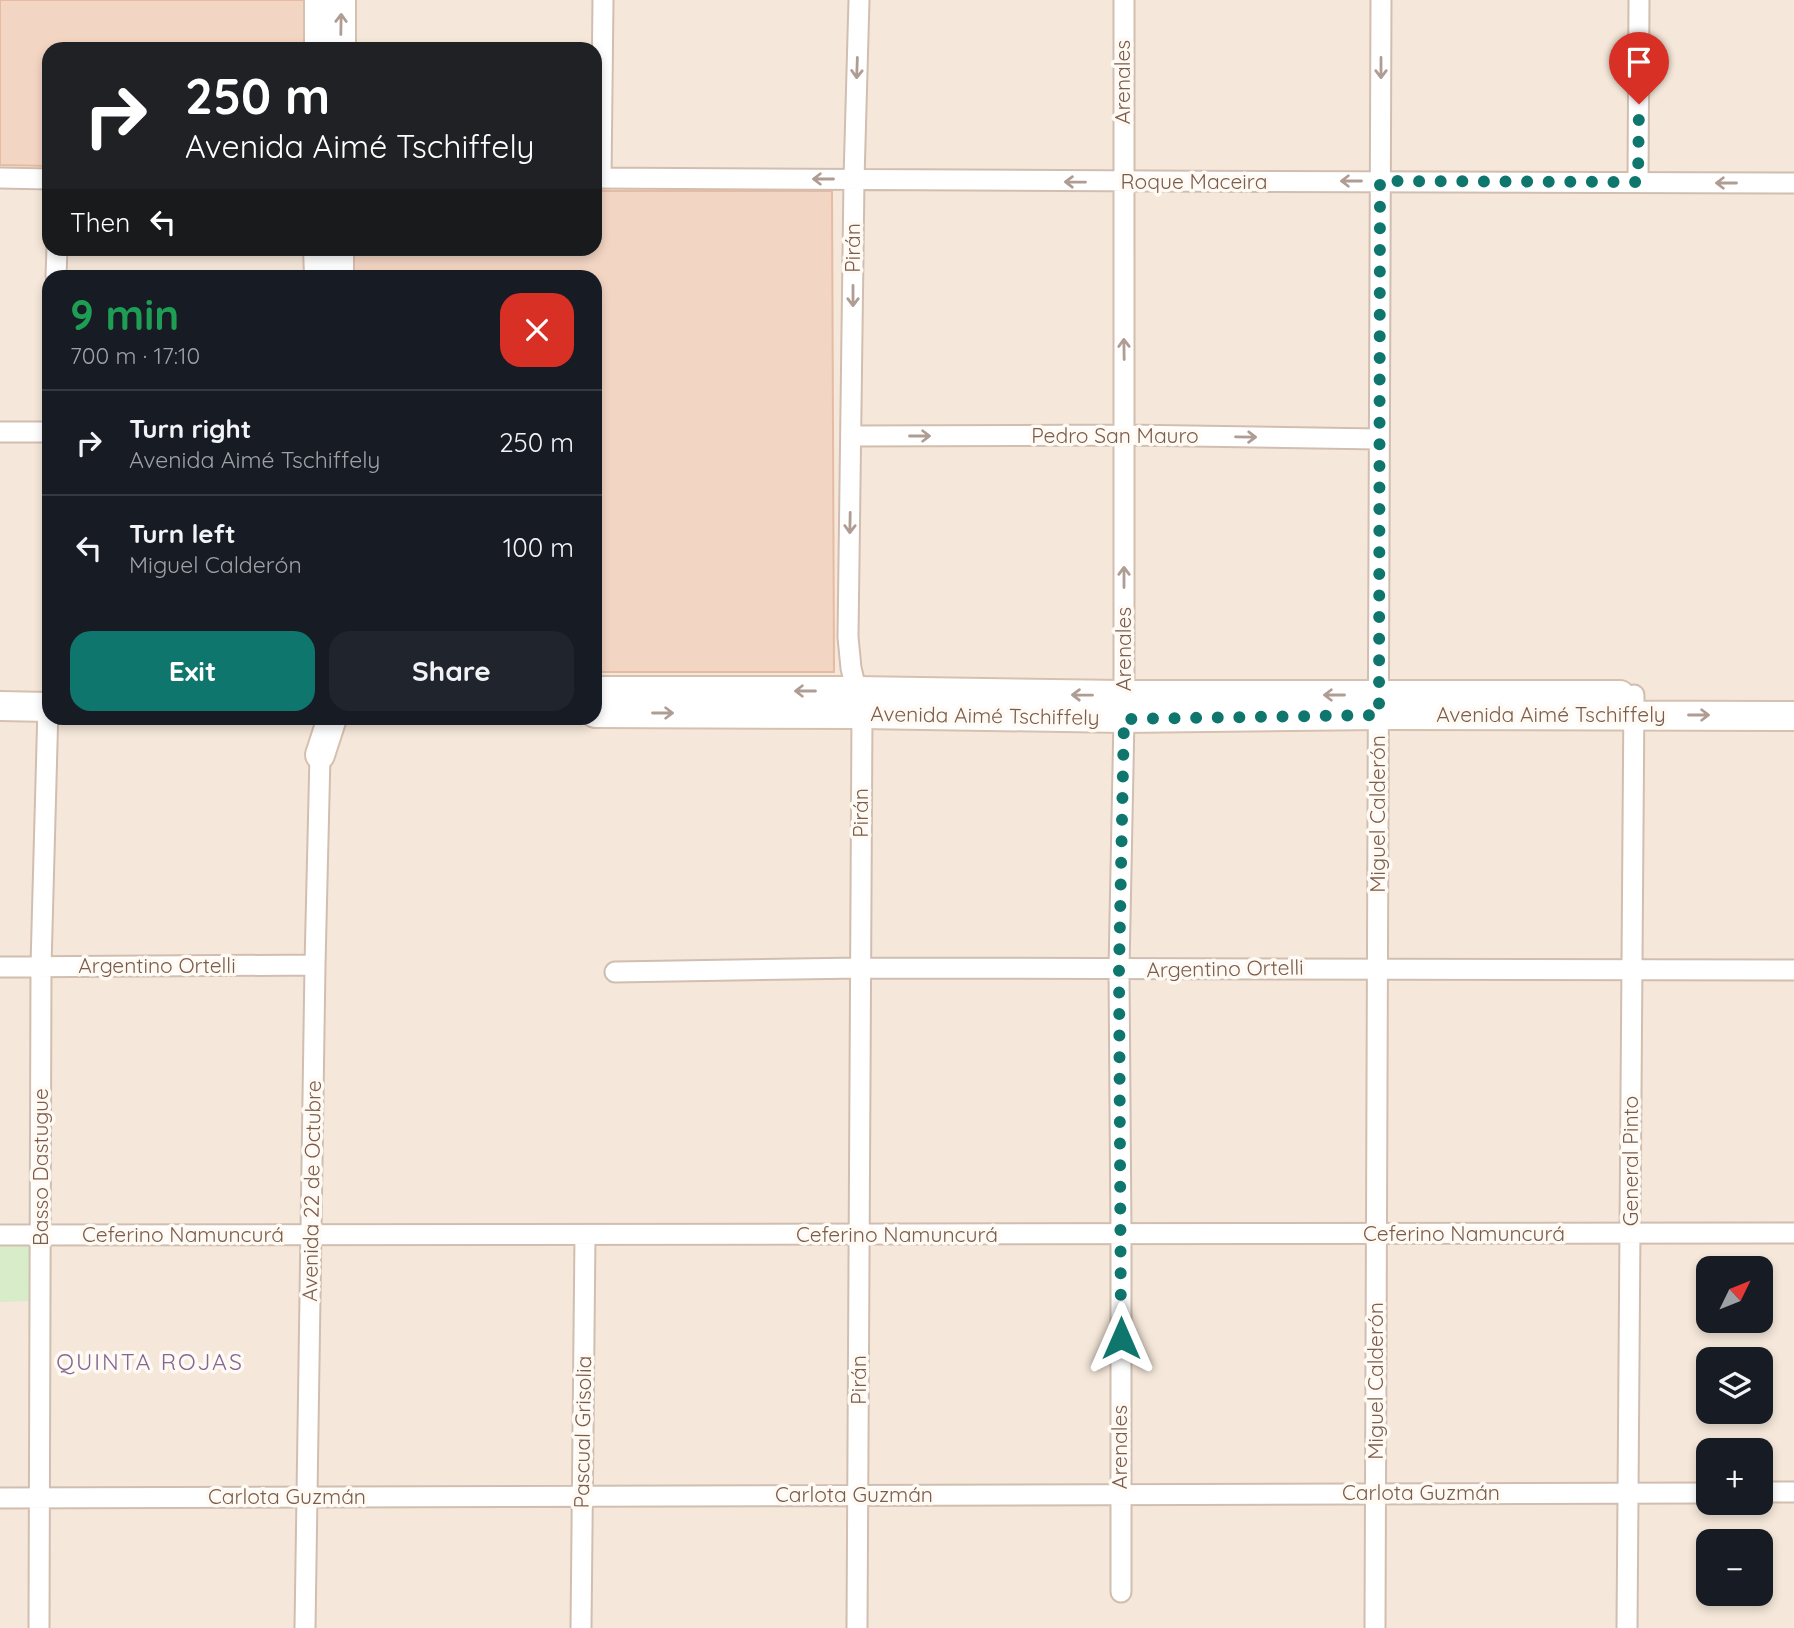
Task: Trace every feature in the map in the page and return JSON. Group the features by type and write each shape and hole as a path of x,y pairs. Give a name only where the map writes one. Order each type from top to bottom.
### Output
{"main road":[{"path":"319,0 319,42"},
{"path":"341,0 341,42"},
{"name":"Avenida Aimé Tschiffely","path":"602,691 859,703 1124,707 1634,705 1794,696"},
{"name":"Avenida Aimé Tschiffely","path":"602,713 859,703"},
{"name":"Avenida Aimé Tschiffely","path":"1634,705 1794,716"},
{"path":"0,706 42,707"},
{"name":"Avenida 22 de Octubre","path":"319,725 320,755"},
{"name":"Avenida 22 de Octubre","path":"320,755 330,725"}],"street":[{"path":"602,42 603,0"},
{"name":"Pirán","path":"858,1628 859,703 848,637 859,0"},
{"name":"Arenales","path":"1121,1592 1119,970 1124,707 1124,0"},
{"name":"Miguel Calderón","path":"1375,1628 1381,0"},
{"path":"1638,182 1639,0"},
{"path":"0,178 42,179"},
{"name":"Roque Maceira","path":"602,178 1794,183"},
{"path":"0,432 42,432"},
{"name":"Pedro San Mauro","path":"852,436 1125,435 1378,439"},
{"name":"General Pinto","path":"1627,1628 1634,705"},
{"name":"Basso Dastugue","path":"39,1628 41,966 48,725"},
{"name":"Avenida 22 de Octubre","path":"305,1628 314,965 320,755"},
{"name":"Argentino Ortelli","path":"0,967 314,965"},
{"name":"Argentino Ortelli","path":"615,972 860,968 1794,970"},
{"name":"Ceferino Namuncurá","path":"0,1235 1794,1233"},
{"name":"Pascual Grisolia","path":"581,1628 585,1235"},
{"path":"1773,1492 1794,1492"},
{"name":"Carlota Guzmán","path":"0,1498 1696,1493"}],"shaded area":[{"path":"0,0 1794,0 1794,1628 0,1628"}],"green space":[{"path":"0,1235 31,1235 40,1301 0,1302"}],"building":[{"path":"0,0 308,0 308,42 42,42 42,166 0,165"},
{"path":"602,191 832,191 834,672 602,672 602,270 350,270 350,256 602,256"}],"district":[{"name":"QUINTA ROJAS","path":"150,1362"}],"route":[{"path":"1121,1338 1119,970 1124,719 1379,715 1380,181 1638,182 1639,104"}]}
